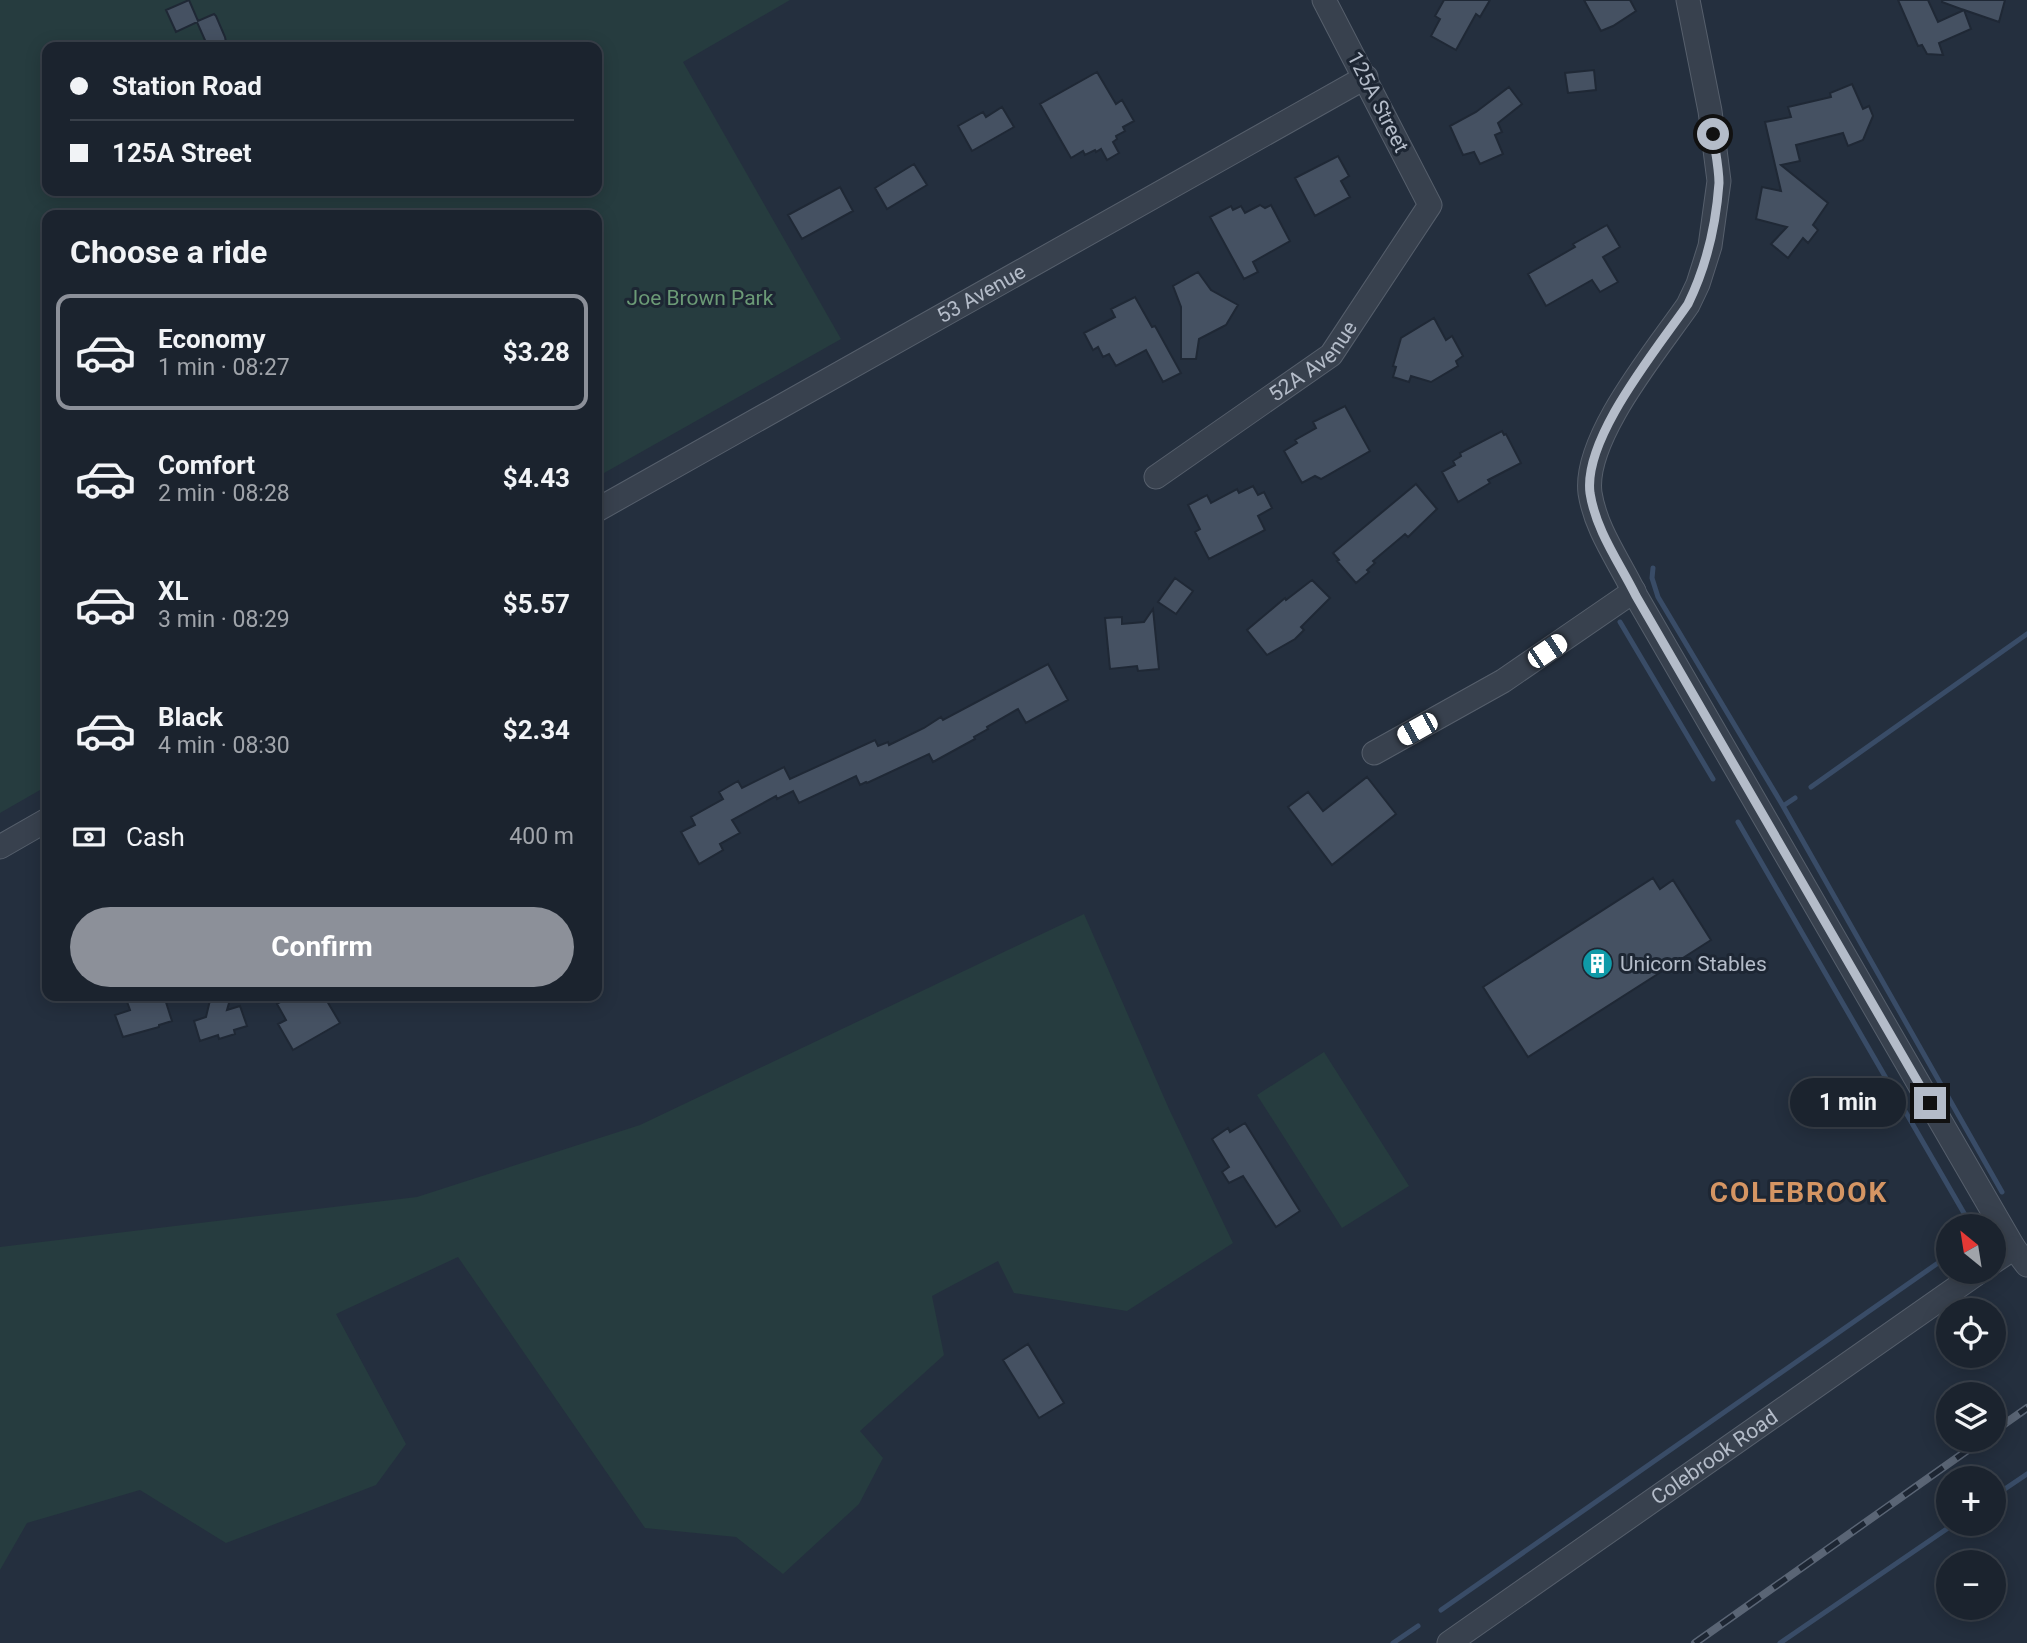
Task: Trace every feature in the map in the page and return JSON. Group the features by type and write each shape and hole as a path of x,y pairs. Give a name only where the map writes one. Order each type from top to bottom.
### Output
{"street":[{"name":"125A Street","path":"1324,0 1430,205"},
{"path":"1688,0 1710,111 1719,181 1710,246 1698,284 1688,304 1608,421 1598,443 1592,464 1590,491 1599,526 1634,592 2021,1257"},
{"name":"53 Avenue","path":"602,507 1366,77"},
{"name":"52A Avenue","path":"1156,477 1331,355 1430,205"},
{"path":"1374,753 1503,681 1634,592"},
{"path":"0,846 42,823"},
{"name":"Colebrook Road","path":"1449,1643 1962,1284"}],"green space":[{"name":"Joe Brown Park","path":"0,0 790,0 683,62 841,339 602,474 602,210 42,210 42,789 0,813"},
{"path":"1084,914 1169,1109 1233,1243 1127,1311 1014,1293 998,1261 932,1296 944,1355 860,1431 883,1458 859,1504 783,1574 736,1537 645,1528 458,1257 336,1314 406,1444 376,1485 226,1543 140,1490 27,1523 0,1570 0,1247 417,1197 640,1125"},
{"path":"1324,1052 1409,1186 1342,1228 1257,1095"}],"building":[{"path":"189,0 198,21 214,14 216,16 226,42 206,42 197,22 176,32 166,10"},
{"path":"1444,0 1490,0 1480,17 1476,14 1456,50 1431,36 1440,19 1435,16"},
{"path":"1584,0 1630,0 1636,11 1601,31"},
{"path":"1898,0 1928,0 1938,22 1964,10 1971,29 1939,43 1943,55 1927,54 1922,45 1918,46"},
{"path":"1942,0 2005,0 1999,22"},
{"path":"1594,70 1596,90 1568,93 1565,73"},
{"path":"1097,72 1116,104 1122,100 1134,121 1123,127 1125,131 1116,136 1117,139 1113,142 1119,153 1107,160 1101,149 1085,155 1083,151 1071,158 1040,104"},
{"path":"1852,84 1863,109 1869,106 1873,116 1863,140 1848,146 1843,133 1796,145 1800,161 1781,165 1828,203 1813,225 1818,230 1808,243 1803,238 1788,258 1771,244 1787,227 1756,219 1762,187 1781,191 1765,122 1791,117 1788,107 1831,97 1830,93"},
{"path":"1509,87 1522,104 1498,123 1502,132 1495,135 1503,154 1480,164 1474,152 1463,155 1450,126 1476,112"},
{"path":"1002,107 1014,127 972,151 958,126 983,112 986,117"},
{"path":"1338,156 1349,176 1341,181 1350,197 1315,216 1295,178"},
{"path":"914,164 927,185 887,209 875,188"},
{"path":"840,187 853,211 802,239 788,215"},
{"path":"1260,205 1265,208 1271,205 1290,241 1253,262 1258,272 1244,279 1210,217 1231,206 1233,210 1241,206 1245,213"},
{"path":"1607,225 1620,247 1603,257 1618,282 1600,292 1592,280 1546,306 1528,274"},
{"path":"1198,272 1211,290 1238,305 1226,325 1199,339 1196,359 1181,359 1181,307 1173,286"},
{"path":"1135,297 1181,373 1163,382 1146,350 1116,366 1109,354 1103,357 1098,347 1093,350 1084,333 1115,317 1111,309"},
{"path":"1434,318 1446,340 1452,336 1463,356 1456,361 1458,366 1431,382 1411,376 1409,382 1393,377 1396,367 1393,366 1401,338"},
{"path":"1345,406 1370,451 1321,479 1315,476 1302,483 1284,451 1297,443 1295,440 1316,428 1313,422"},
{"path":"1502,431 1521,463 1488,480 1490,483 1458,502 1442,472 1455,465 1453,461 1461,456 1460,453"},
{"path":"1416,484 1437,509 1408,537 1405,534 1373,561 1375,563 1367,570 1369,572 1356,583 1333,553"},
{"path":"1253,486 1258,495 1264,492 1272,508 1258,516 1265,530 1209,559 1195,532 1200,529 1188,505 1207,495 1211,503 1237,489 1239,493"},
{"path":"1175,578 1193,591 1176,614 1158,602"},
{"path":"1312,580 1330,598 1301,627 1304,630 1295,639 1267,655 1247,630 1285,598 1286,600"},
{"path":"1153,609 1159,669 1138,671 1137,666 1110,669 1105,618 1122,617 1122,624 1144,622"},
{"path":"1048,664 1068,700 1026,723 1018,709 987,727 988,729 974,737 975,739 933,762 929,754 860,785 856,776 799,803 793,791 777,799 776,796 732,820 740,833 720,844 723,850 699,864 681,832 695,825 691,817 723,799 719,792 738,781 742,788 784,767 790,779 875,740 878,746 888,742 889,745 941,717 943,720"},
{"path":"1367,777 1396,814 1332,865 1288,807 1308,792 1323,811"},
{"name":"Unicorn Stables","path":"1653,878 1660,889 1673,880 1711,940 1528,1057 1483,987"},
{"path":"127,1001 166,1001 172,1021 123,1037 115,1015 130,1010"},
{"path":"210,1001 230,1001 227,1010 240,1006 247,1026 234,1030 235,1034 219,1039 218,1035 200,1041 194,1021 206,1017"},
{"path":"282,1001 327,1001 340,1023 293,1050 278,1024 286,1020 277,1004"},
{"path":"1245,1123 1300,1211 1276,1227 1243,1176 1229,1183 1222,1172 1229,1167 1212,1139 1228,1128 1230,1132"},
{"path":"1028,1344 1064,1403 1039,1418 1003,1360"}],"waterway":[{"path":"1653,568 1652,578 1658,597 1783,806 2002,1192"},
{"path":"1620,622 1713,779"},
{"path":"1811,787 2027,634"},
{"path":"1783,806 1795,798"},
{"path":"1738,822 1964,1214"},
{"path":"1441,1610 1936,1264"},
{"path":"2006,1488 2027,1474"},
{"path":"1780,1643 1936,1536"},
{"path":"1393,1643 1418,1626"}],"railway":[{"path":"2006,1423 2027,1408"},
{"path":"1695,1643 1965,1452"}],"place":[{"name":"Unicorn Stables","path":"1597,964"}],"district":[{"name":"COLEBROOK","path":"1799,1192"}],"route":[{"path":"1713,134 1719,181 1710,246 1698,284 1688,304 1608,421 1592,464 1590,491 1599,526 1636,596 1930,1103"}]}
